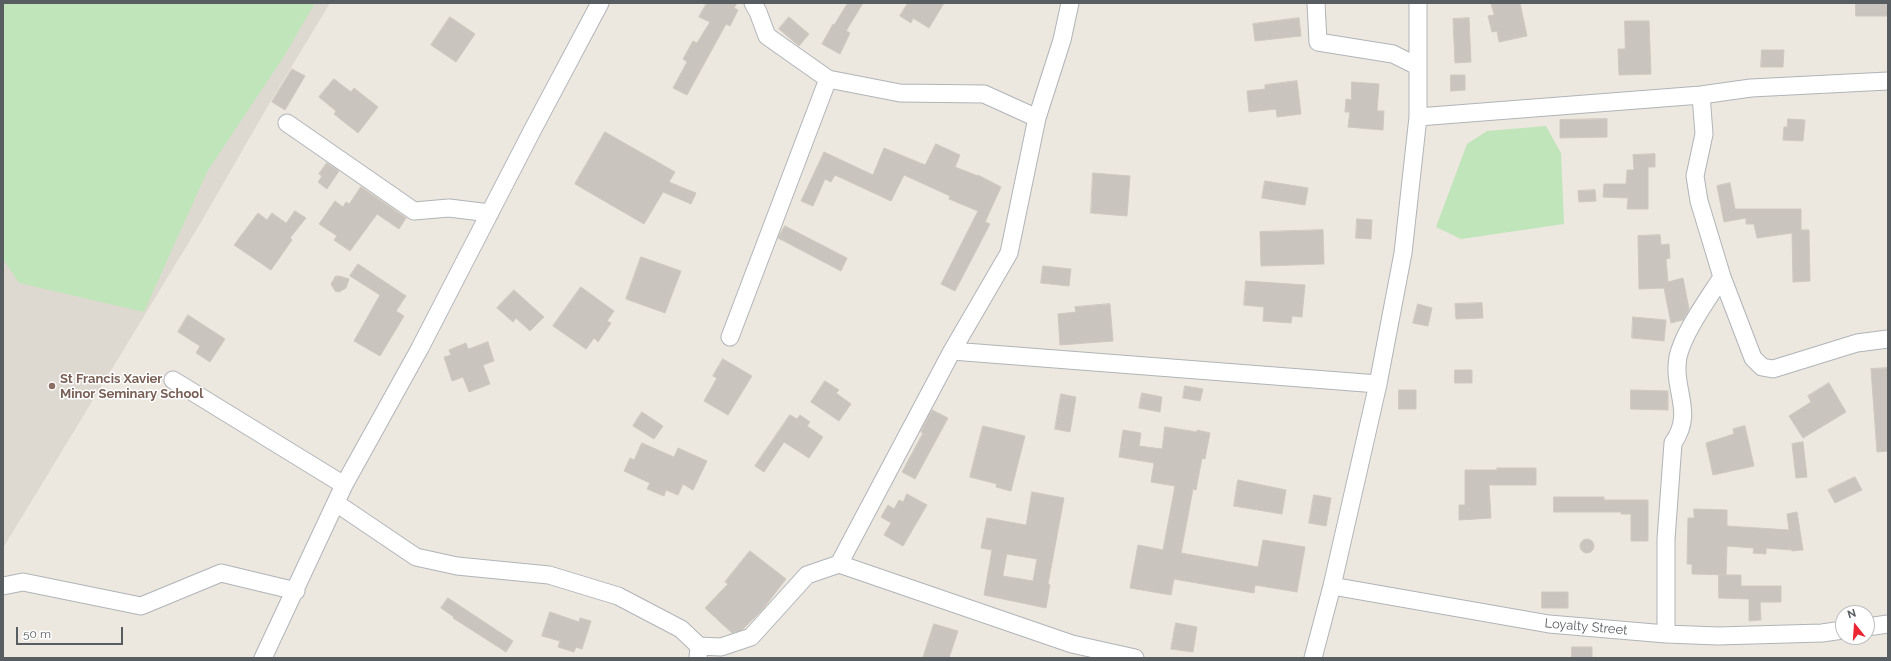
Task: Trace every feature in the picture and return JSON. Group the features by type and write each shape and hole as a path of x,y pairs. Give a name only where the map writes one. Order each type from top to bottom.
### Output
{"street":[{"path":"263,658 296,591 344,485 420,348 600,3"},
{"path":"753,3 767,36 828,79 900,92 984,94 1037,118"},
{"path":"839,564 952,351 1009,253 1037,118 1062,40 1070,3"},
{"path":"1316,3 1318,42 1392,54 1417,66"},
{"path":"1313,658 1332,586 1378,384 1403,253 1418,117 1418,3"},
{"path":"730,337 828,79"},
{"path":"1418,117 1701,95 1751,88 1888,81"},
{"path":"1701,95 1704,134 1695,176 1699,201 1722,277 1753,358 1762,367 1773,369 1857,343 1888,339"},
{"path":"287,123 414,210 449,208 490,213"},
{"path":"1666,634 1666,539 1673,443 1680,432 1684,417 1677,376 1678,357 1684,340 1722,277"},
{"path":"952,351 1378,384"},
{"path":"173,380 344,485"},
{"path":"336,503 416,557 457,566 549,575 618,596 681,629 698,652 721,647 751,637 807,575 839,564 1072,644 1135,658"},
{"path":"3,586 23,582 141,606 221,573 296,591"},
{"name":"Loyalty Street","path":"1332,586 1549,624 1666,634 1718,636 1822,633 1835,631"},
{"path":"1875,626 1888,624"}],"shaded area":[{"name":"St Francis Xavier Minor Seminary School","path":"3,3 330,3 269,104 200,224 3,548"}],"green space":[{"name":"St Francis Xavier Minor Seminary School","path":"3,3 315,3 283,58 207,172 144,312 19,283 3,259"},
{"path":"1546,126 1561,153 1564,224 1461,239 1436,227 1467,144 1487,131"}],"building":[{"path":"707,3 737,3 734,8 738,10 730,26 726,24 687,95 673,88 687,62 683,59 693,41 697,43 710,22 699,17"},
{"path":"848,3 863,3 846,31 850,33 840,54 822,44 833,24 834,25"},
{"path":"908,3 944,3 929,28 913,18 911,23 900,16"},
{"path":"1491,3 1520,3 1527,36 1499,42 1497,31 1492,32 1488,16 1494,15"},
{"path":"1856,3 1888,3 1888,16 1856,16"},
{"path":"450,17 475,34 456,62 431,45"},
{"path":"789,17 809,34 799,46 779,29"},
{"path":"1299,18 1301,36 1255,41 1253,24"},
{"path":"1469,18 1471,62 1455,63 1453,19"},
{"path":"1625,21 1649,21 1651,74 1619,75 1618,49 1625,49"},
{"path":"1762,50 1784,50 1783,67 1761,67"},
{"path":"292,69 305,76 285,110 272,102"},
{"path":"1451,75 1465,75 1465,90 1451,91"},
{"path":"334,79 351,92 354,88 378,107 358,133 334,114 336,111 319,97"},
{"path":"1297,81 1301,114 1277,117 1276,109 1249,112 1247,91 1265,89 1265,85"},
{"path":"1352,82 1379,84 1377,111 1384,111 1383,130 1348,127 1350,112 1345,112 1346,99 1351,100"},
{"path":"1607,119 1607,137 1560,138 1560,120"},
{"path":"1788,119 1805,120 1803,141 1783,140 1784,127 1787,127"},
{"path":"605,132 675,172 669,182 696,193 691,204 663,192 644,224 575,184"},
{"path":"936,144 960,155 955,167 978,175 1001,187 985,222 990,224 955,291 941,284 978,211 949,199 950,196 904,175 891,201 835,175 831,182 825,179 813,206 801,201 824,152 873,175 884,148 925,165"},
{"path":"1655,154 1655,167 1648,167 1648,209 1627,209 1628,198 1603,197 1604,184 1626,184 1627,170 1634,170 1633,155"},
{"path":"327,163 339,171 327,189 318,182 322,176 319,174"},
{"path":"1093,173 1130,176 1127,216 1091,213"},
{"path":"1265,181 1308,188 1305,205 1262,198"},
{"path":"1730,183 1735,209 1801,209 1801,230 1809,230 1810,281 1793,282 1792,233 1757,238 1754,224 1746,224 1746,218 1724,222 1717,186"},
{"path":"361,187 406,218 399,229 377,214 350,251 334,240 337,236 319,224 335,201 343,207 346,202 349,204"},
{"path":"1595,190 1596,201 1579,202 1578,191"},
{"path":"295,211 306,218 290,238 292,240 271,270 234,245 258,213 267,220 272,213 286,223"},
{"path":"1357,219 1372,220 1371,239 1356,238"},
{"path":"785,226 847,258 841,271 778,238"},
{"path":"1323,230 1324,264 1261,266 1260,232"},
{"path":"1660,235 1661,245 1669,244 1670,258 1666,259 1668,282 1683,278 1689,309 1683,320 1671,323 1664,288 1639,289 1638,236"},
{"path":"641,257 681,271 665,313 626,299"},
{"path":"358,264 406,296 396,311 404,316 380,356 354,341 380,295 350,276"},
{"path":"1043,266 1071,269 1069,286 1041,283"},
{"path":"339,276 349,279 346,288 339,292 335,291 331,284 335,277"},
{"path":"1246,281 1305,285 1302,317 1292,316 1291,323 1263,321 1264,307 1244,305"},
{"path":"581,287 614,311 607,321 611,323 598,342 594,338 586,349 553,326"},
{"path":"514,290 544,317 530,331 516,318 513,322 497,308"},
{"path":"1482,303 1483,318 1456,319 1455,304"},
{"path":"1110,304 1113,341 1060,345 1058,314 1076,312 1075,307"},
{"path":"1418,304 1432,308 1428,326 1413,323"},
{"path":"188,315 225,339 210,362 196,353 200,346 178,332"},
{"path":"1633,317 1666,320 1664,341 1632,338"},
{"path":"488,342 494,361 483,365 490,384 469,392 463,377 452,381 444,357 451,355 449,350 466,343 468,349"},
{"path":"723,359 752,376 728,415 704,401 717,378 713,376"},
{"path":"1888,368 1888,451 1877,452 1871,369"},
{"path":"1455,370 1472,370 1472,383 1455,383"},
{"path":"825,381 839,390 836,393 851,404 839,421 811,402"},
{"path":"1829,383 1846,412 1803,438 1789,416 1811,402 1808,396"},
{"path":"1185,386 1203,389 1200,401 1183,398"},
{"path":"1399,390 1416,390 1416,409 1399,409"},
{"path":"1631,390 1668,391 1668,410 1631,409"},
{"path":"1142,393 1162,397 1160,412 1139,408"},
{"path":"1061,394 1076,397 1070,432 1055,429"},
{"path":"932,410 948,418 915,479 902,472 923,433 921,432"},
{"path":"642,412 663,426 654,439 633,426"},
{"path":"790,415 797,419 800,415 810,422 807,426 823,437 809,458 784,442 764,472 755,466"},
{"path":"983,426 1025,436 1011,491 996,487 997,484 970,477"},
{"path":"1745,426 1754,466 1713,475 1706,443 1734,434 1733,429"},
{"path":"1165,427 1197,432 1197,430 1210,433 1205,459 1202,458 1196,490 1193,489 1181,553 1258,567 1263,540 1305,547 1297,592 1255,585 1254,593 1174,579 1171,595 1130,588 1138,545 1163,550 1175,486 1151,482 1154,463 1119,457 1123,430 1141,433 1139,446 1162,449"},
{"path":"1803,442 1807,477 1796,478 1792,444"},
{"path":"642,443 674,457 678,448 707,461 693,490 683,484 678,495 666,490 664,496 647,489 650,483 624,471 630,458 634,460"},
{"path":"1497,468 1536,468 1536,485 1489,485 1491,518 1459,520 1459,505 1465,505 1465,470 1497,470"},
{"path":"1855,477 1862,490 1835,503 1828,490"},
{"path":"1238,480 1286,490 1282,514 1234,506"},
{"path":"1032,492 1064,498 1048,584 1050,585 1046,608 984,595 992,550 981,548 987,518 1026,525","holes":["1007,554 1037,559 1033,581 1003,576"]},
{"path":"907,494 927,505 903,546 884,535 891,523 881,517 888,505 894,509 899,500 903,502"},
{"path":"1314,495 1331,498 1326,526 1309,523"},
{"path":"1554,497 1604,497 1604,500 1648,500 1648,541 1631,541 1631,514 1621,514 1621,512 1554,512"},
{"path":"1694,509 1727,510 1727,526 1789,530 1787,514 1797,512 1803,550 1792,551 1766,548 1766,554 1753,553 1754,548 1727,546 1726,575 1692,574 1692,564 1687,564 1688,518 1694,518"},
{"path":"1584,539 1590,539 1594,543 1594,549 1590,553 1584,553 1580,549 1580,543"},
{"path":"750,551 786,579 762,610 742,630 732,633 705,608 728,584 725,582"},
{"path":"1719,575 1741,575 1741,586 1781,586 1781,602 1760,602 1761,620 1749,621 1749,599 1719,598"},
{"path":"1542,592 1568,592 1568,608 1542,608"},
{"path":"448,598 513,641 506,652 453,618 454,617 441,608"},
{"path":"550,612 579,622 580,618 591,621 582,649 576,647 574,652 558,647 560,641 542,636"},
{"path":"1176,623 1197,627 1193,652 1171,649"},
{"path":"934,624 958,631 949,658 923,658"},
{"path":"1572,647 1592,647 1592,658 1572,658"}],"place":[{"name":"St Francis Xavier Minor Seminary School","path":"52,386"}]}
